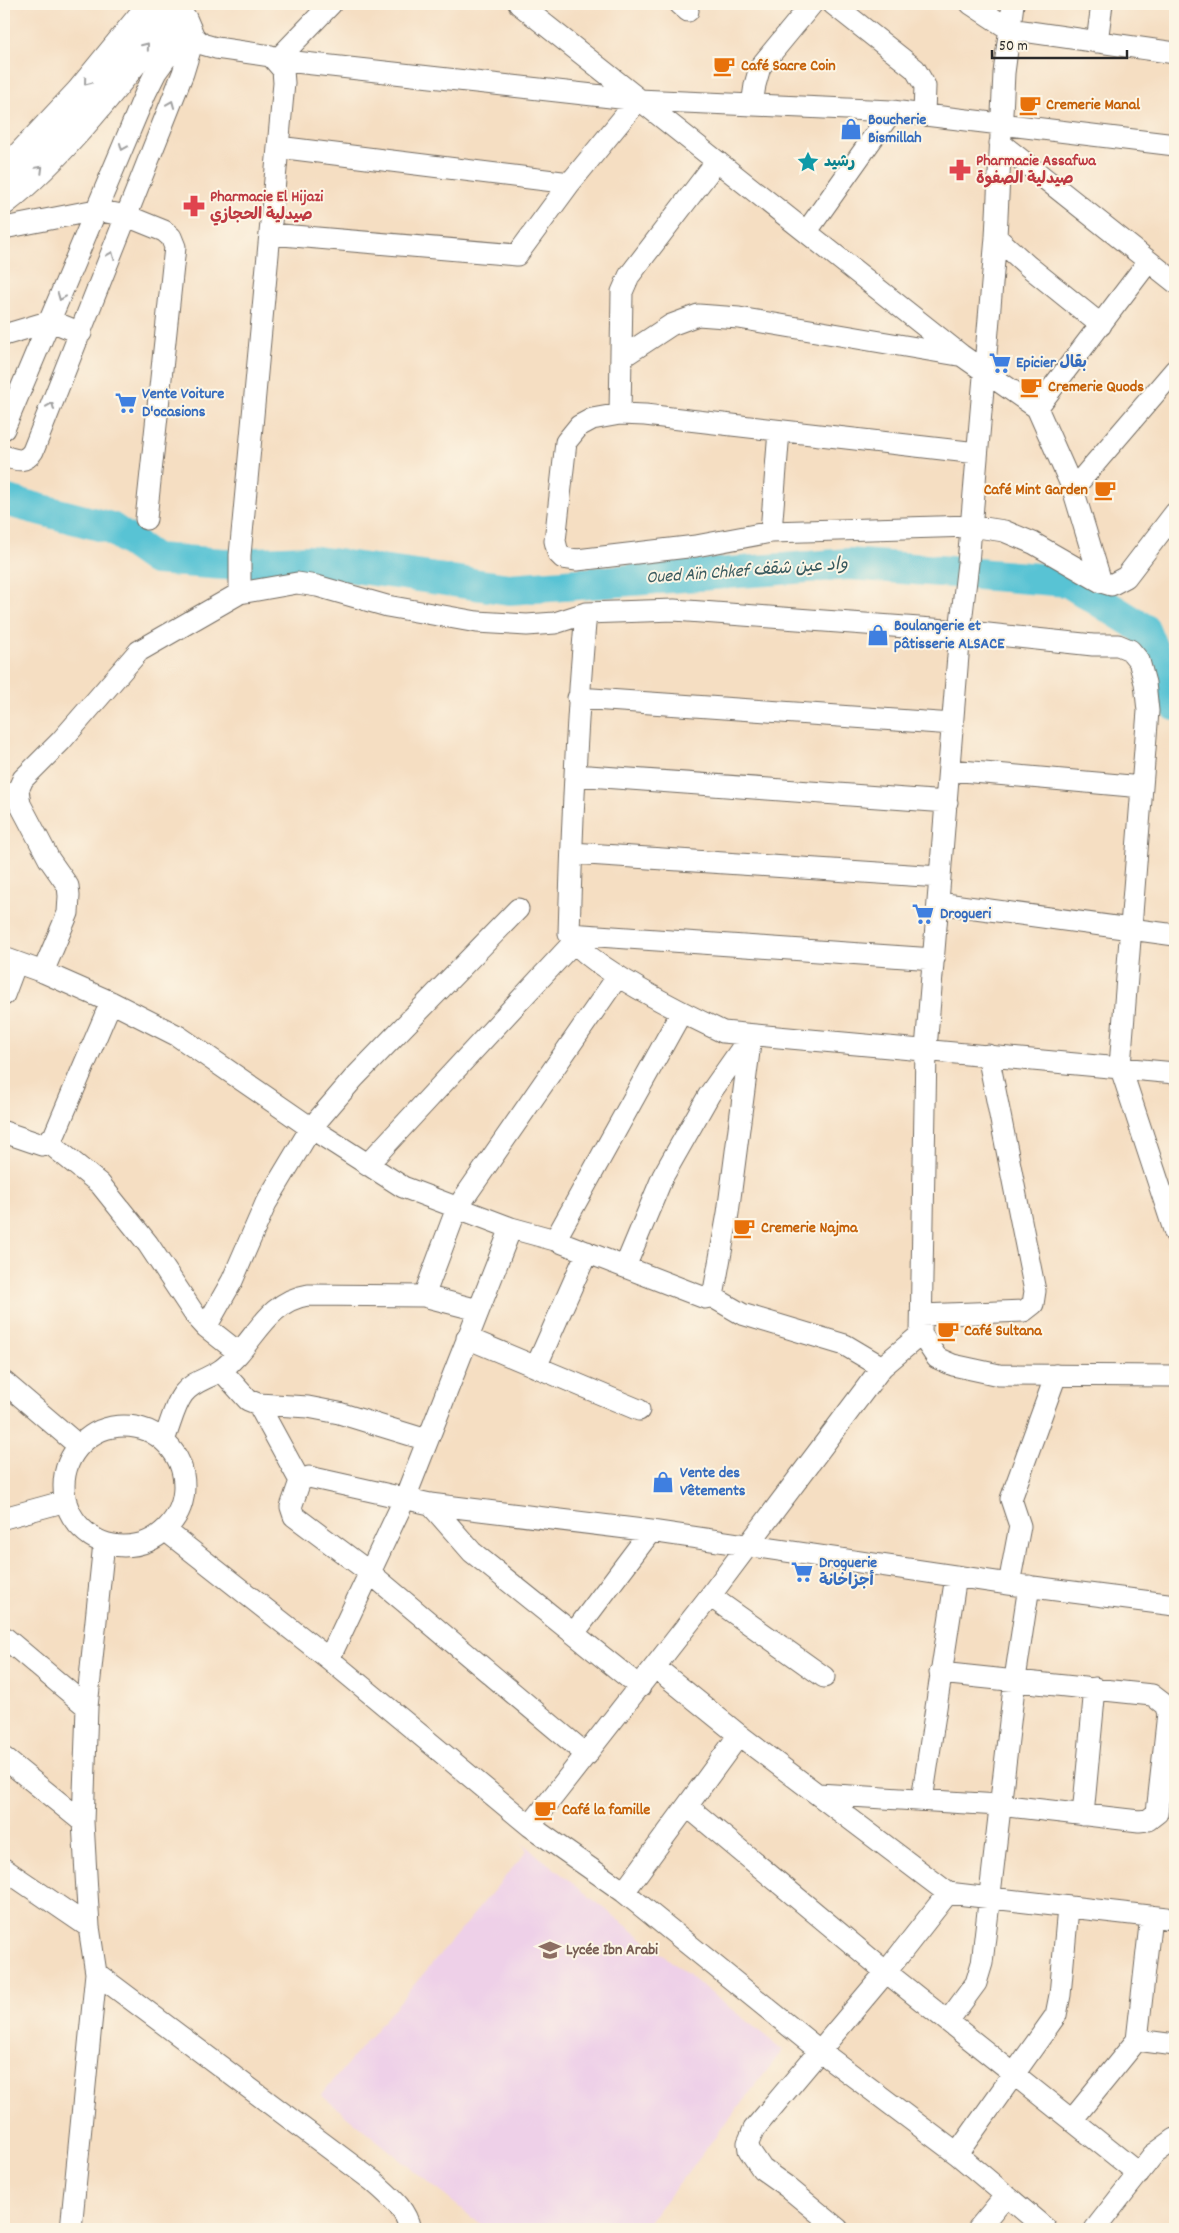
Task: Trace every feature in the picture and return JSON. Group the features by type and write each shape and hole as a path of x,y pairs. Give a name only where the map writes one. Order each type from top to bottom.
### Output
{"main road":[{"path":"4,172 79,92 151,4"},
{"path":"4,202 40,169 185,15"}],"street":[{"path":"277,60 330,4"},
{"path":"520,4 542,11 638,100 807,231 960,355 1037,408 1073,489 1101,582"},
{"path":"752,105 760,67 812,4"},
{"path":"834,4 915,69 925,86 924,114"},
{"path":"971,4 1009,29 1175,53"},
{"path":"1013,4 1000,133 996,237 968,563 960,630 926,1049 921,1325 937,1358 953,1365 999,1375 1175,1376"},
{"path":"1097,42 1102,4"},
{"path":"185,15 202,44 216,48 271,56 277,60 283,70 284,83 240,555 240,593"},
{"path":"4,429 156,72 185,15"},
{"path":"4,456 22,461 29,458 33,451 183,73 185,15"},
{"path":"277,60 638,100 924,114 1000,133 1175,145"},
{"path":"270,234 517,255 570,183 638,100"},
{"path":"807,231 892,111"},
{"path":"1000,133 1148,262 1175,282"},
{"path":"278,147 570,183"},
{"path":"620,414 622,292 629,276 717,161"},
{"path":"4,228 96,210 127,216 164,231 172,237 175,247 146,519"},
{"path":"996,237 1028,266 1101,325"},
{"path":"1037,408 1148,262"},
{"path":"621,358 671,325 698,315 739,318 960,355"},
{"path":"4,335 51,321 80,333"},
{"path":"1073,489 1175,370"},
{"path":"977,453 620,414 592,419 579,426 566,442 555,541 558,553 562,558 577,560 696,546 771,532 971,526 1004,531 1033,543 1101,582 1112,585 1126,577 1175,516"},
{"path":"771,532 779,431"},
{"path":"43,972 68,912 68,886 49,859 20,804 18,790 23,779 61,741 138,651 240,593 297,583 317,586 387,606 477,622 526,625 555,623 586,613 674,610 960,630 1093,645 1118,645 1130,650 1138,661 1145,683 1148,711 1120,1066 1175,1233"},
{"path":"367,1165 571,938 572,852 578,698 586,613"},
{"path":"578,698 953,724"},
{"path":"950,770 1142,787"},
{"path":"576,775 947,802"},
{"path":"572,852 940,877"},
{"path":"938,903 1175,935"},
{"path":"206,1327 232,1281 266,1203 311,1128 354,1078 518,909"},
{"path":"571,938 934,959"},
{"path":"571,938 618,976 681,1013 723,1032 751,1036 1120,1066 1175,1073"},
{"path":"4,995 10,960 43,972 111,1002 178,1036 311,1128 403,1187 511,1228 556,1240 705,1298 711,1296 714,1291 728,1213 751,1036"},
{"path":"424,1296 457,1208 618,976"},
{"path":"4,1132 42,1145 54,1136 111,1002"},
{"path":"556,1240 681,1013"},
{"path":"625,1267 663,1176 709,1095 751,1036"},
{"path":"530,1826 710,1596 882,1367 921,1325 1024,1311 1033,1304 1035,1291 988,1055"},
{"path":"48,1142 100,1184 148,1244 195,1315 206,1327 239,1353"},
{"path":"329,1659 405,1498 511,1228"},
{"path":"536,1367 587,1252"},
{"path":"164,1440 182,1396 191,1386 221,1370 239,1353 278,1307 294,1298 308,1295 424,1296 478,1310"},
{"path":"711,1296 742,1314 845,1344 882,1367"},
{"path":"467,1338 639,1410"},
{"path":"221,1370 248,1400 258,1404 308,1408 339,1413 427,1440"},
{"path":"948,2021 976,1983 982,1963 1014,1679 1020,1526 1010,1499 1056,1375"},
{"path":"4,1382 79,1446"},
{"path":"258,1404 300,1481"},
{"path":"117,1426 139,1427 164,1440 178,1457 185,1485 183,1500 178,1513 165,1530 153,1539 132,1546 118,1546 90,1536 80,1527 66,1501 66,1472 71,1458 79,1446 96,1433 117,1426"},
{"path":"587,1755 369,1572 294,1516 291,1506 300,1481 309,1477 430,1504 651,1531 1019,1585 1175,1605"},
{"path":"4,1518 66,1501"},
{"path":"430,1504 472,1552 640,1687"},
{"path":"165,1530 329,1659 530,1826 624,1892 820,2051 957,2154 1046,2229"},
{"path":"574,1633 651,1531"},
{"path":"71,2229 96,1973 89,1927 83,1822 87,1707 104,1542"},
{"path":"922,1800 956,1576"},
{"path":"710,1596 824,1677"},
{"path":"4,1638 87,1707"},
{"path":"655,1667 740,1735 948,1893 1175,1919"},
{"path":"818,1794 999,1805 1139,1821 1154,1816 1168,1761 1168,1722 1165,1705 1152,1694 1014,1679 940,1674"},
{"path":"1083,1815 1095,1688"},
{"path":"624,1892 740,1735"},
{"path":"4,1758 83,1822"},
{"path":"687,1806 886,1972 1139,2174"},
{"path":"4,1869 89,1927"},
{"path":"838,2229 786,2186 762,2169 749,2150 748,2143 754,2129 886,1972 948,1893"},
{"path":"957,2154 1056,2015 1060,1995 1068,1908"},
{"path":"1072,2120 1137,2040 1151,1916"},
{"path":"96,1973 373,2181 406,2214 410,2229"},
{"path":"1137,2040 1175,2045"},
{"path":"1095,2229 1158,2150 1175,2139"},
{"path":"978,2229 1006,2195"}],"shaded area":[{"name":"Lycée Ibn Arabi","path":"522,1843 783,2050 643,2229 486,2229 321,2095 527,1851"}],"waterway":[{"name":"Oued Aïn Chkef واد عين شقف","path":"4,500 111,528 155,559 224,564"},
{"name":"Oued Aïn Chkef واد عين شقف","path":"256,563 310,561 509,589 849,564 1067,581 1144,629 1175,705"}],"place":[{"name":"Café Sacre Coin","path":"724,66"},
{"name":"Cremerie Manal","path":"1030,105"},
{"name":"Boucherie Bismillah","path":"851,129"},
{"name":"رشيد","path":"808,162"},
{"name":"Pharmacie Assafwa صيدلية الصفوة","path":"960,170"},
{"name":"Pharmacie El Hijazi صيدلية الحجازي","path":"194,206"},
{"name":"Epicier بقال","path":"1000,363"},
{"name":"Cremerie Quods","path":"1031,387"},
{"name":"Vente Voiture D'ocasions","path":"126,403"},
{"name":"Café Mint Garden","path":"1105,490"},
{"name":"Boulangerie et pâtisserie ALSACE","path":"878,635"},
{"name":"Drogueri","path":"923,914"},
{"name":"Cremerie Najma","path":"744,1228"},
{"name":"Café Sultana","path":"948,1331"},
{"name":"Vente des Vêtements","path":"663,1482"},
{"name":"Droguerie أجزاخانة","path":"802,1572"},
{"name":"Café la famille","path":"545,1810"},
{"name":"Lycée Ibn Arabi","path":"550,1950"}]}
